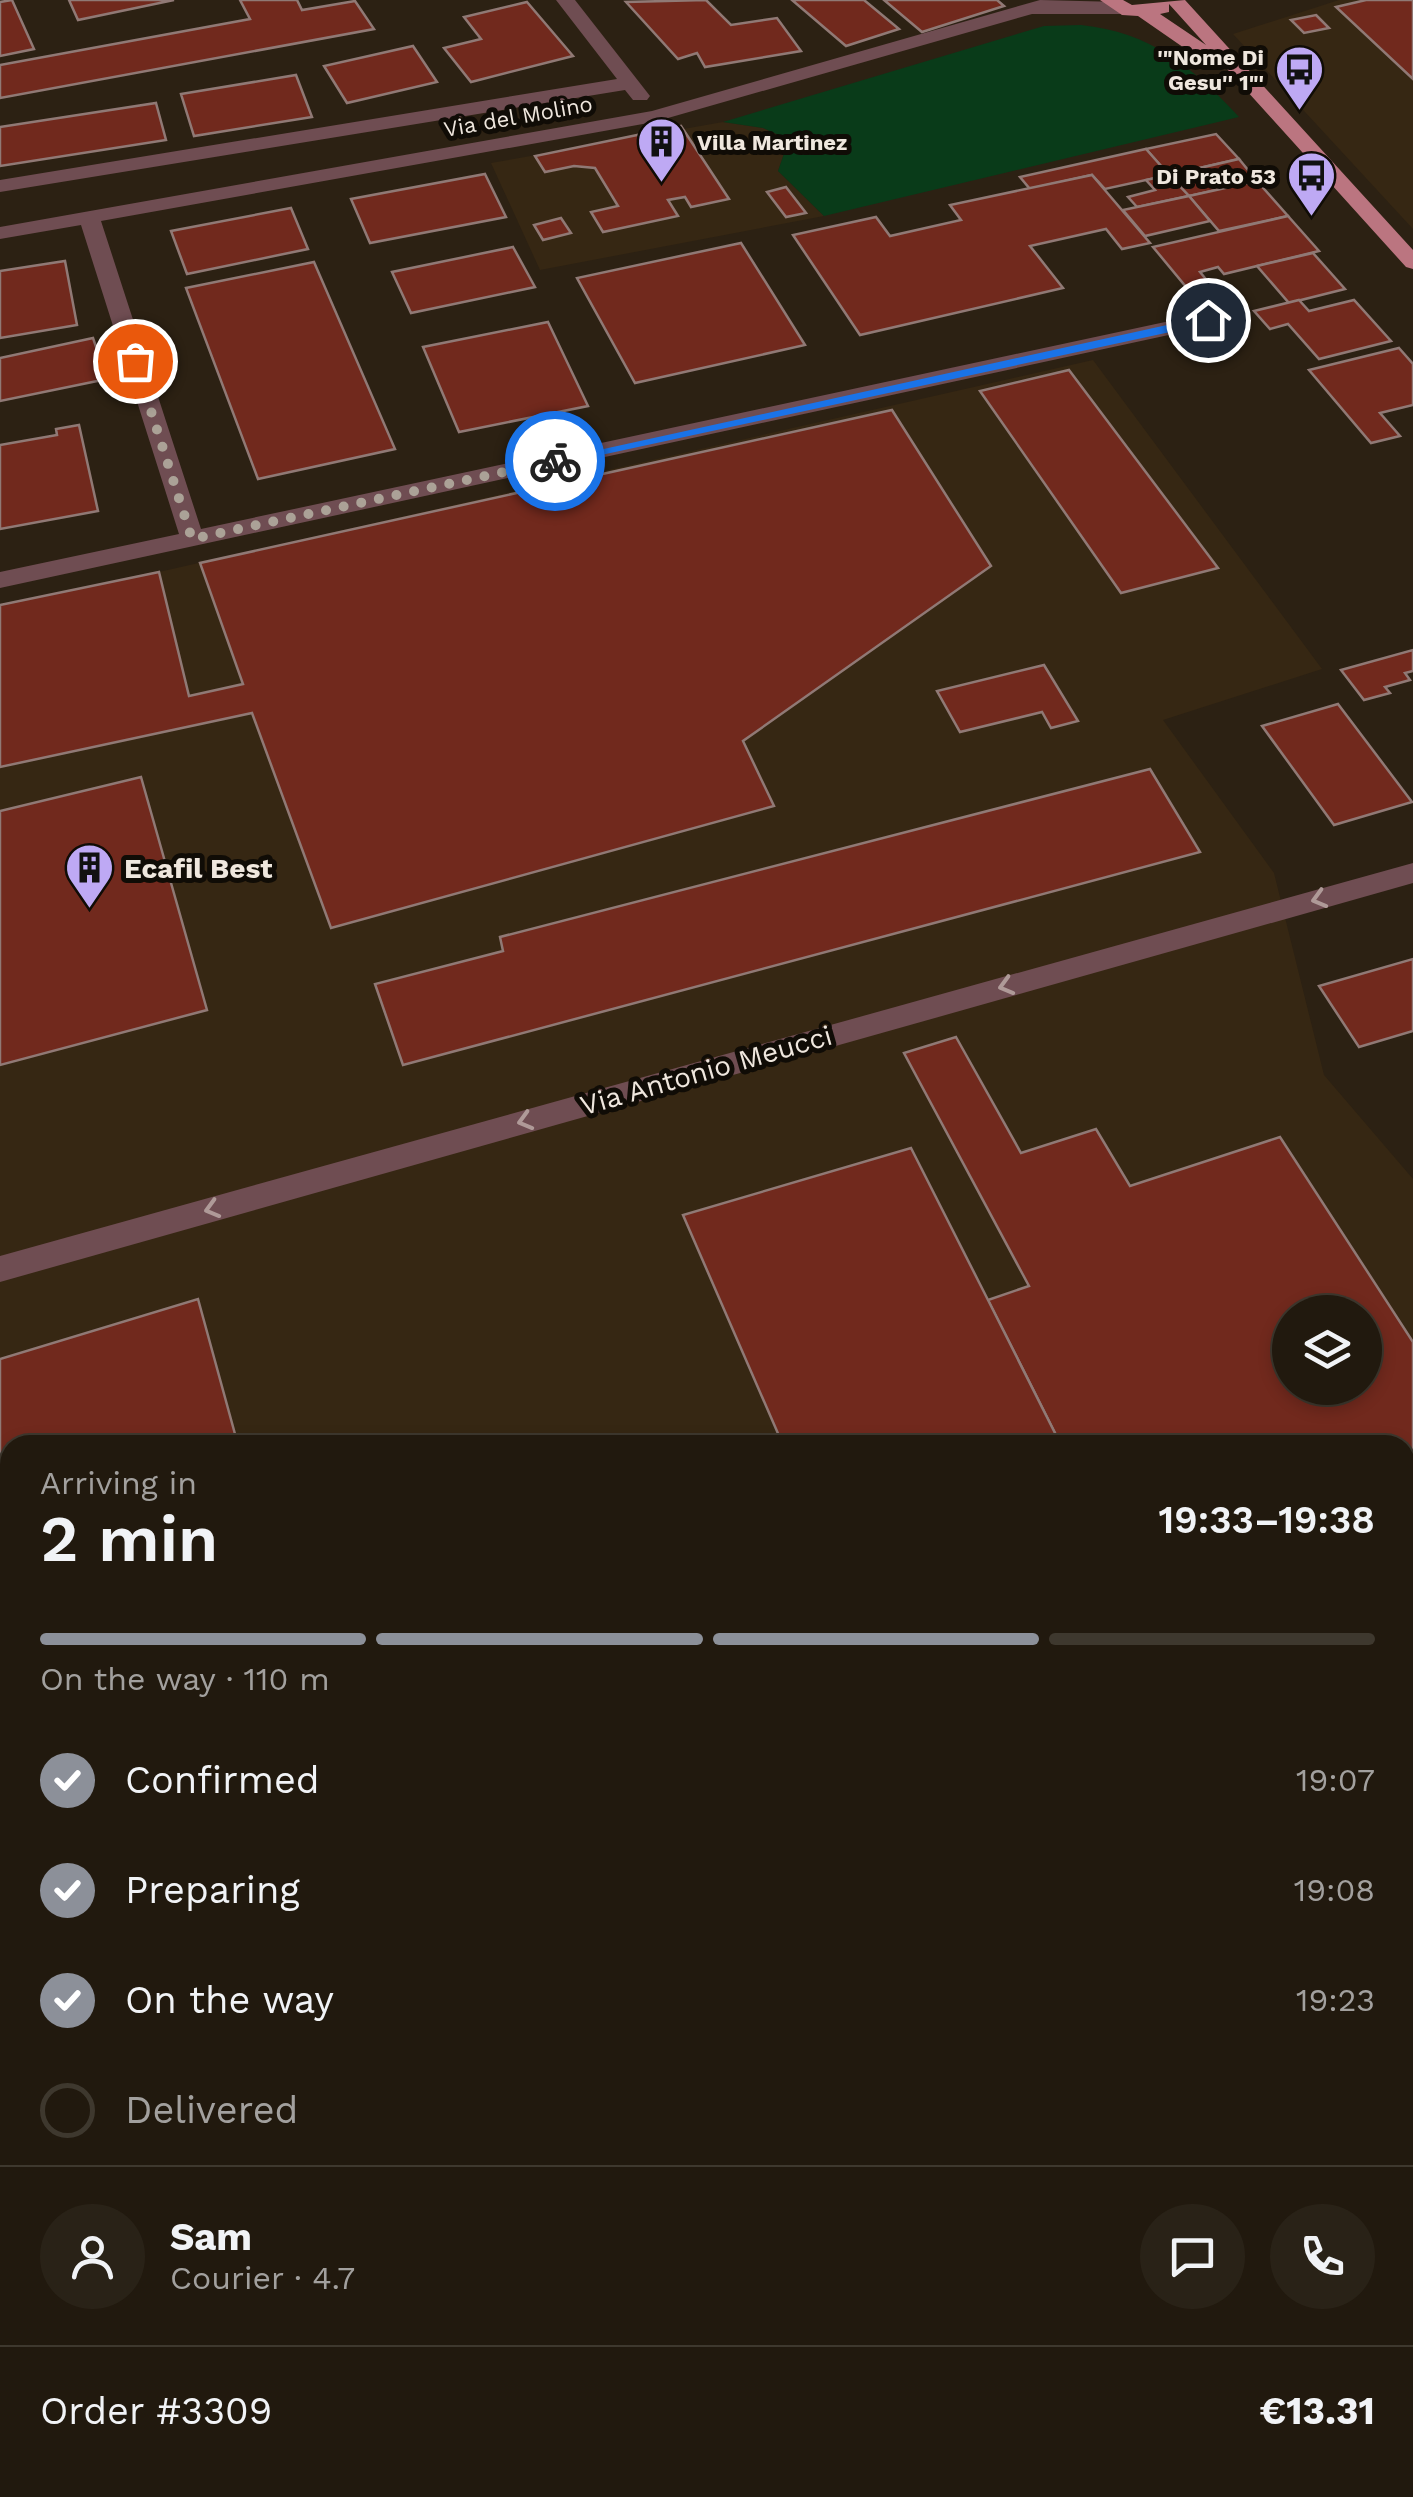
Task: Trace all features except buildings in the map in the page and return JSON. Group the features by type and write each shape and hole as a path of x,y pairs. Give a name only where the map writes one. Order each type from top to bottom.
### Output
{"main road":[{"path":"1145,12 1174,0 1413,263"},
{"path":"1114,4 1145,12 1245,82"}],"street":[{"path":"564,0 654,116"},
{"name":"Via del Molino","path":"0,233 654,116 1031,5 1060,0"},
{"name":"Via del Molino","path":"1031,5 1114,4"},
{"path":"0,186 631,83"},
{"path":"90,218 192,539"},
{"path":"0,580 1208,320"},
{"name":"Via Antonio Meucci","path":"0,1269 1413,873"}],"shaded area":[{"path":"1339,0 1413,0 1413,229 1233,34"},
{"path":"723,122 763,128 781,136 786,148 778,171 824,216 540,270 491,163"},
{"path":"1093,360 1322,669 1163,720 1274,873 1324,1075 1413,1179 1413,1435 0,1435 0,608"}],"green space":[{"path":"1081,25 1128,35 1169,55 1239,117 824,216 778,171 786,148 781,136 763,128 723,122 1044,26"}],"way so far":[{"path":"135,361 192,539 555,461"}],"place":[{"name":"'\"Nome Di Gesu'' 1\"'","path":"1299,112"},
{"name":"Villa Martinez","path":"662,184"},
{"name":"Di Prato 53","path":"1311,218"},
{"name":"Ecafil Best","path":"89,910"}],"route":[{"path":"555,461 1208,320"}]}
